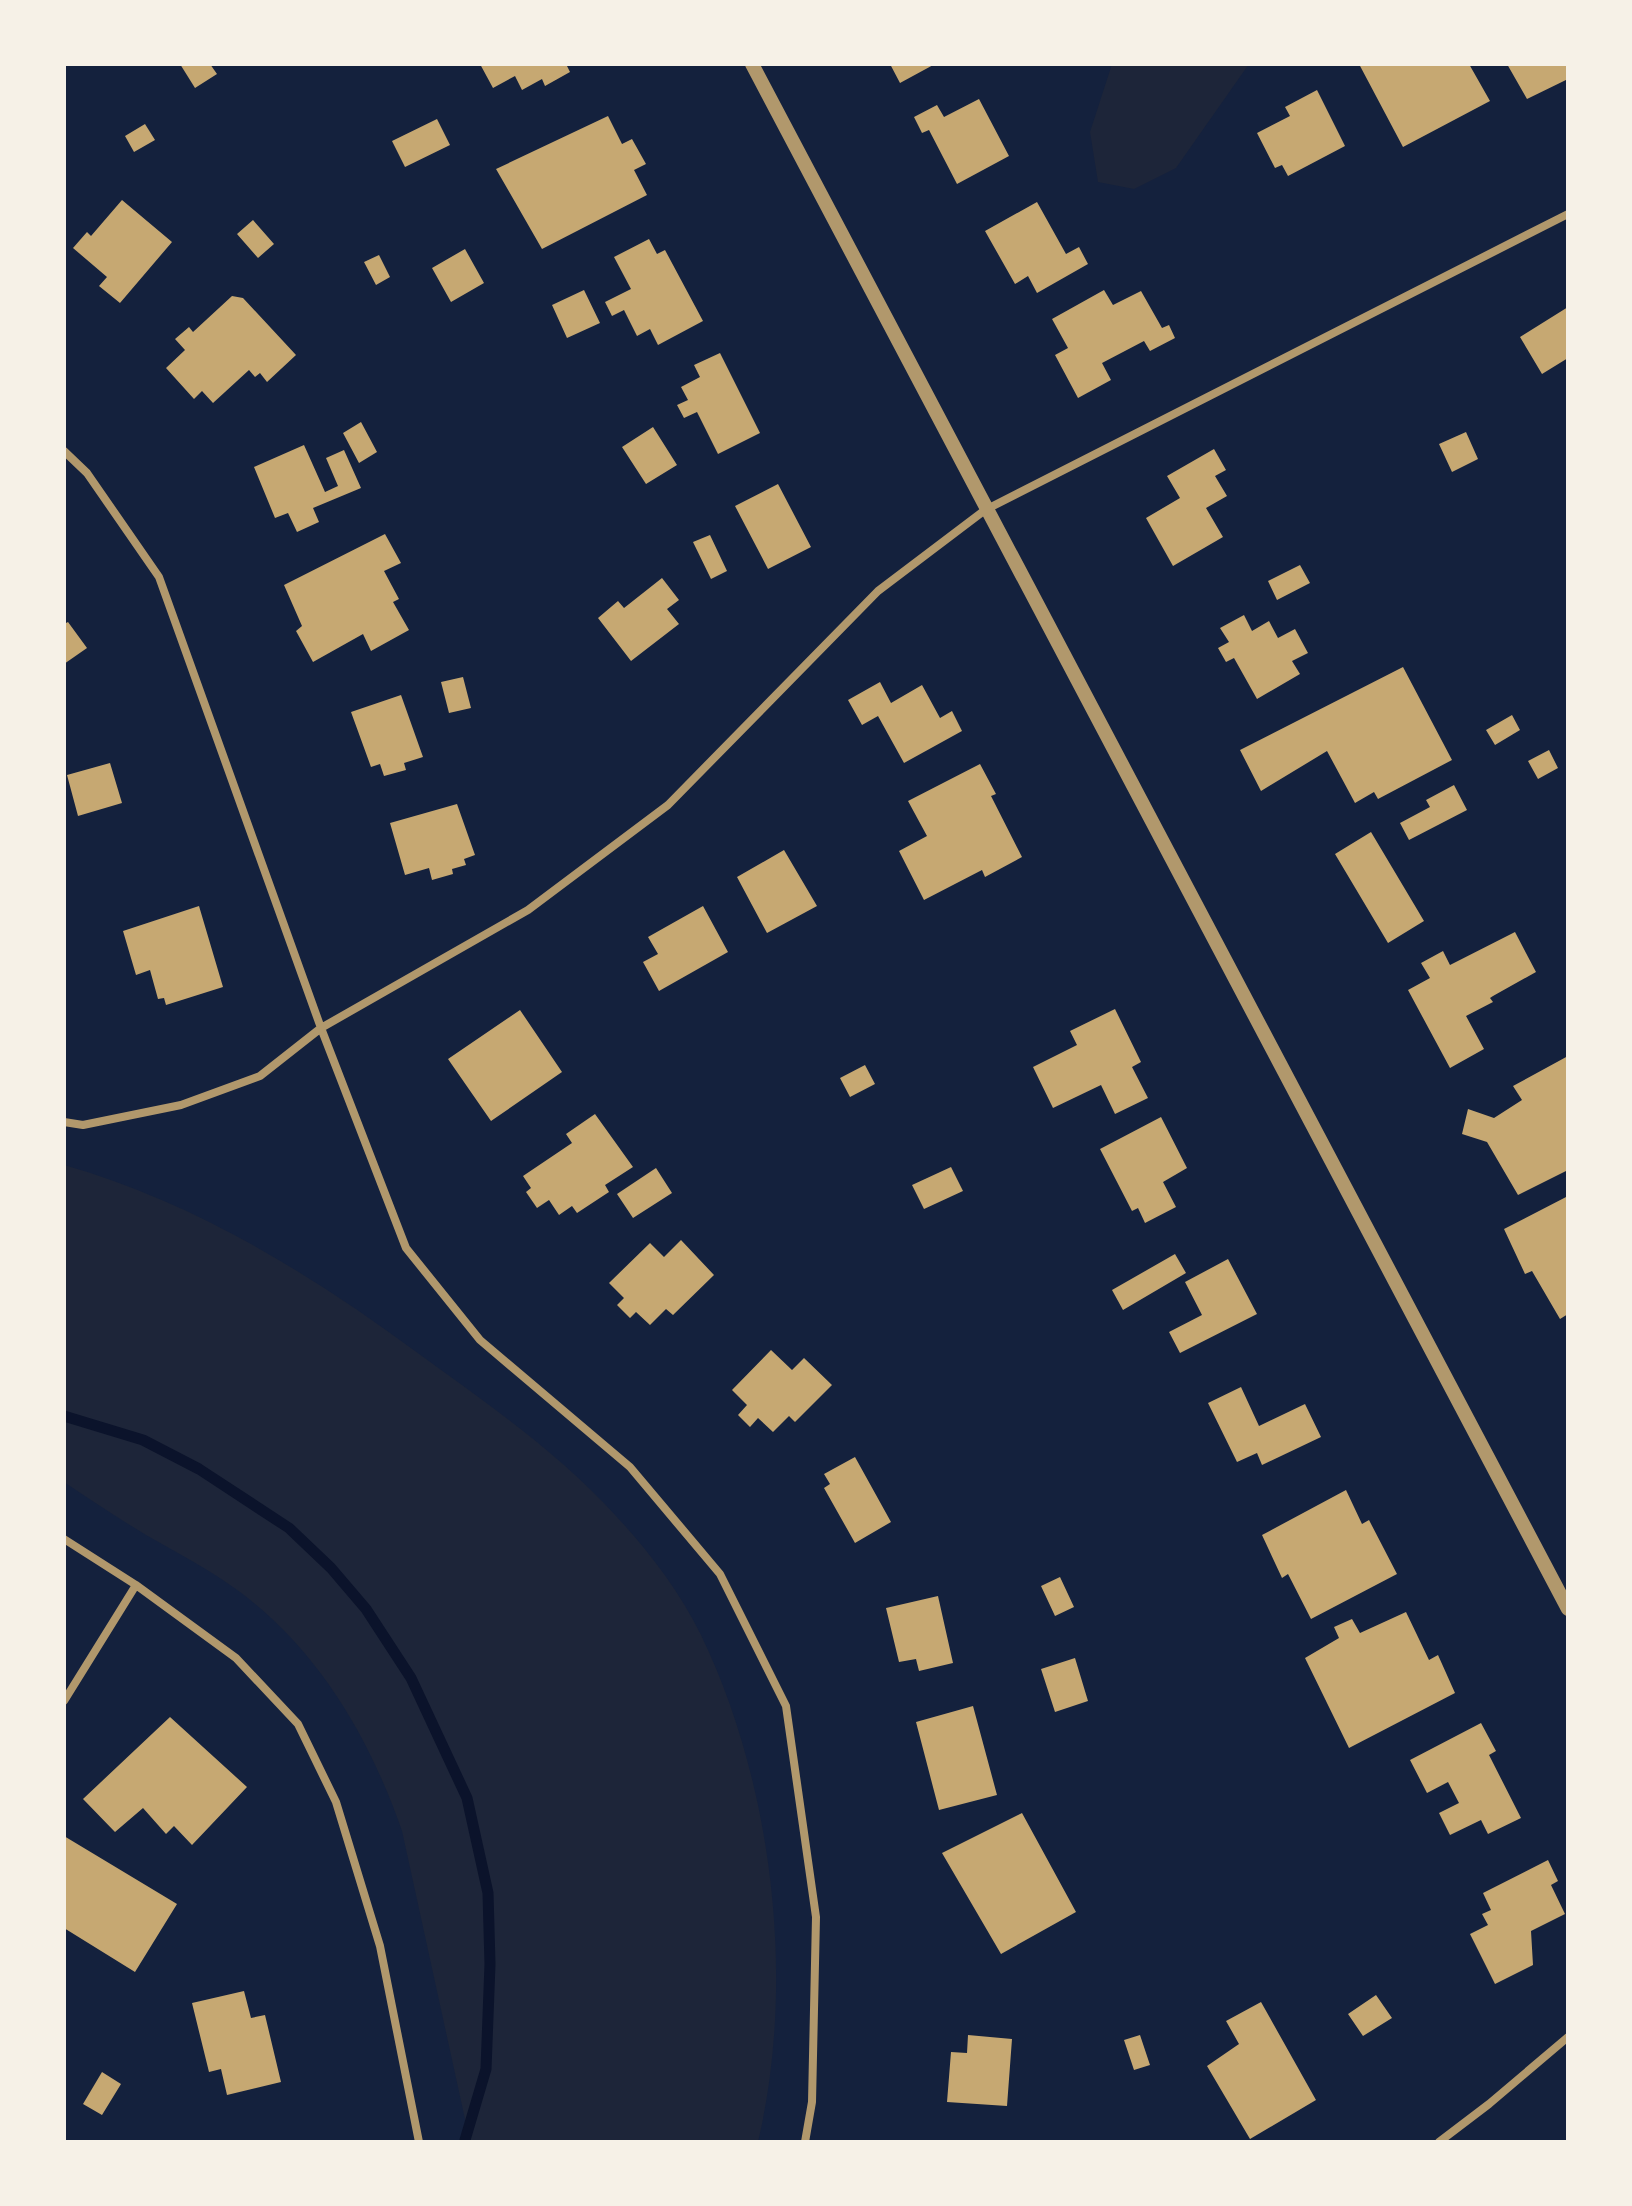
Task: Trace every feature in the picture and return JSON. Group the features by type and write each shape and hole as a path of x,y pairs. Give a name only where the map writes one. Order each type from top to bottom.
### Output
{"street":[{"path":"752,64 1568,1609"},
{"path":"64,1122 83,1125 181,1105 260,1076 321,1028 528,910 668,805 878,591 985,510 1568,214"},
{"path":"64,451 87,473 159,577 321,1028 406,1248 480,1340 630,1467 720,1574 786,1706 816,1917 812,2102 805,2142"},
{"path":"64,1539 136,1585 236,1658 298,1724 336,1802 380,1946 419,2142"},
{"path":"64,1701 136,1585"},
{"path":"1439,2142 1568,2037"}],"shaded area":[{"path":"1112,64 1249,64 1176,168 1134,189 1098,182 1090,132"},
{"path":"64,1165 158,1198 203,1219 291,1267 375,1322 494,1409 570,1470 628,1529 663,1572 693,1619 726,1693 746,1754 761,1818 771,1884 776,1950 775,2016 769,2080 758,2142 470,2142 402,1831 374,1763 339,1700 295,1642 240,1592 64,1482"}],"building":[{"path":"180,64 210,64 217,74 195,88"},
{"path":"480,64 566,64 570,72 545,86 542,79 522,90 515,76 493,88"},
{"path":"890,64 935,64 900,83"},
{"path":"1359,64 1469,64 1490,101 1403,147"},
{"path":"1507,64 1568,64 1568,79 1527,99"},
{"path":"1317,90 1345,146 1288,176 1282,165 1275,168 1257,133 1290,116 1285,107"},
{"path":"979,99 1009,156 957,184 929,130 922,133 914,117 937,105 944,117"},
{"path":"608,116 622,144 632,139 646,164 634,170 647,195 542,249 496,169"},
{"path":"437,119 450,145 405,167 392,141"},
{"path":"145,124 155,140 134,152 125,136"},
{"path":"122,200 172,242 120,303 99,286 107,277 73,248 87,232 91,236"},
{"path":"1037,202 1066,254 1079,247 1088,264 1037,293 1028,276 1015,284 985,231"},
{"path":"253,220 274,244 258,258 237,234"},
{"path":"649,239 657,254 665,250 703,321 658,345 650,329 637,336 624,310 612,316 605,302 631,289 614,257"},
{"path":"465,249 484,283 451,302 432,268"},
{"path":"379,255 390,277 376,285 364,262"},
{"path":"584,290 600,323 567,338 552,305"},
{"path":"1104,290 1113,305 1141,291 1162,328 1169,325 1175,338 1150,351 1144,341 1102,363 1111,380 1078,398 1055,355 1068,348 1052,319"},
{"path":"232,296 243,298 296,355 267,382 260,373 255,377 249,370 213,403 202,391 194,399 166,368 185,350 175,339 189,327 193,332"},
{"path":"1568,307 1568,358 1542,374 1520,337"},
{"path":"720,353 760,433 718,454 697,412 684,418 677,405 688,400 681,387 700,377 694,365"},
{"path":"361,422 377,452 359,463 343,433"},
{"path":"653,427 677,465 646,484 622,447"},
{"path":"1466,432 1478,459 1452,472 1439,444"},
{"path":"304,445 325,492 338,486 326,458 344,450 361,488 313,508 319,522 297,532 288,513 275,518 254,467"},
{"path":"1214,449 1226,470 1215,476 1227,496 1206,508 1223,537 1173,566 1146,518 1180,498 1167,476"},
{"path":"778,484 811,547 768,569 735,506"},
{"path":"385,534 401,563 384,571 399,599 393,602 409,630 371,651 363,634 313,662 296,631 302,626 284,585"},
{"path":"710,535 727,571 711,579 693,542"},
{"path":"1300,565 1310,583 1277,600 1268,581"},
{"path":"662,578 679,600 667,609 679,624 631,661 598,618 618,601 624,608"},
{"path":"1244,615 1252,631 1269,621 1278,638 1295,629 1308,653 1292,661 1300,674 1257,699 1234,658 1226,662 1218,648 1229,642 1220,628"},
{"path":"68,622 87,648 64,664 64,624"},
{"path":"1403,667 1452,760 1378,799 1374,792 1355,803 1327,751 1261,791 1240,750"},
{"path":"463,677 471,708 449,713 441,682"},
{"path":"880,682 891,703 922,685 940,718 952,711 962,731 904,763 878,716 862,725 848,700"},
{"path":"401,695 423,757 404,763 406,770 384,776 380,764 371,767 351,712"},
{"path":"1512,715 1520,730 1495,745 1486,730"},
{"path":"1549,750 1558,768 1538,779 1528,761"},
{"path":"110,763 122,803 78,816 67,775"},
{"path":"980,764 996,794 991,796 1022,857 985,877 982,870 924,900 899,851 927,836 908,801"},
{"path":"1454,785 1467,810 1409,840 1400,823 1430,807 1426,800"},
{"path":"457,804 475,855 464,859 466,865 452,869 453,874 432,880 429,868 405,875 390,823"},
{"path":"1371,832 1424,921 1388,943 1335,854"},
{"path":"784,850 817,906 767,933 737,877"},
{"path":"199,906 223,987 166,1005 164,998 158,999 150,970 136,975 123,931"},
{"path":"703,906 728,952 659,991 643,962 658,954 648,937"},
{"path":"1515,932 1536,972 1493,996 1490,998 1493,1002 1466,1016 1484,1049 1450,1068 1408,990 1430,978 1421,963 1443,951 1450,965"},
{"path":"1115,1009 1141,1062 1132,1067 1148,1098 1115,1114 1101,1085 1053,1108 1033,1067 1077,1045 1070,1031"},
{"path":"520,1010 562,1072 491,1121 448,1059"},
{"path":"1568,1056 1568,1170 1518,1195 1487,1142 1462,1134 1468,1109 1494,1118 1522,1100 1513,1086"},
{"path":"865,1065 875,1084 850,1097 840,1078"},
{"path":"595,1114 633,1167 605,1185 609,1192 577,1213 572,1206 559,1215 549,1200 537,1208 526,1192 531,1188 523,1176 572,1143 566,1134"},
{"path":"1161,1117 1187,1168 1163,1182 1176,1207 1145,1223 1138,1208 1132,1211 1100,1149"},
{"path":"951,1167 963,1191 924,1209 912,1185"},
{"path":"656,1168 672,1193 633,1218 617,1194"},
{"path":"1568,1196 1568,1314 1560,1319 1532,1271 1525,1274 1504,1229"},
{"path":"681,1240 714,1275 673,1315 666,1309 650,1325 636,1312 630,1318 617,1305 624,1298 609,1283 650,1243 664,1257"},
{"path":"1175,1254 1186,1273 1123,1310 1112,1290"},
{"path":"1228,1259 1257,1314 1180,1353 1169,1332 1202,1315 1185,1282"},
{"path":"771,1350 792,1370 804,1358 832,1385 795,1422 789,1416 773,1432 758,1418 750,1427 738,1415 747,1405 732,1390"},
{"path":"1241,1387 1259,1426 1305,1404 1321,1437 1262,1465 1257,1453 1237,1462 1208,1403"},
{"path":"855,1457 891,1522 855,1543 824,1488 830,1484 824,1474"},
{"path":"1346,1490 1362,1524 1369,1520 1397,1574 1311,1619 1288,1574 1282,1578 1262,1535"},
{"path":"1060,1577 1074,1607 1055,1616 1041,1586"},
{"path":"938,1596 953,1663 919,1671 916,1659 899,1662 886,1608"},
{"path":"1406,1612 1429,1660 1438,1655 1455,1693 1349,1748 1305,1658 1339,1638 1334,1627 1352,1619 1360,1633"},
{"path":"1075,1658 1088,1701 1055,1712 1041,1669"},
{"path":"973,1706 997,1795 939,1810 916,1722"},
{"path":"170,1717 247,1787 192,1845 174,1826 166,1834 143,1808 115,1832 83,1799"},
{"path":"1481,1723 1496,1751 1489,1755 1521,1818 1488,1834 1481,1820 1450,1835 1439,1813 1459,1803 1448,1782 1427,1793 1410,1760"},
{"path":"1022,1813 1076,1912 1001,1954 942,1853"},
{"path":"64,1836 177,1904 135,1972 64,1928"},
{"path":"1548,1860 1558,1881 1551,1885 1565,1914 1531,1931 1533,1965 1495,1984 1470,1934 1488,1925 1482,1914 1491,1910 1483,1893"},
{"path":"244,1991 251,2018 265,2015 281,2082 227,2095 221,2069 209,2072 192,2003"},
{"path":"1376,1995 1392,2018 1363,2036 1348,2014"},
{"path":"1261,2002 1316,2100 1250,2139 1207,2066 1239,2044 1226,2021"},
{"path":"968,2035 1012,2039 1007,2106 947,2102 951,2052 967,2053"},
{"path":"1140,2035 1150,2065 1134,2070 1124,2040"},
{"path":"102,2072 121,2084 102,2115 83,2104"}],"waterway":[{"path":"64,1416 143,1440 199,1469 289,1528 331,1568 366,1609 411,1678 467,1798 488,1893 490,1964 486,2069 465,2140"}]}
